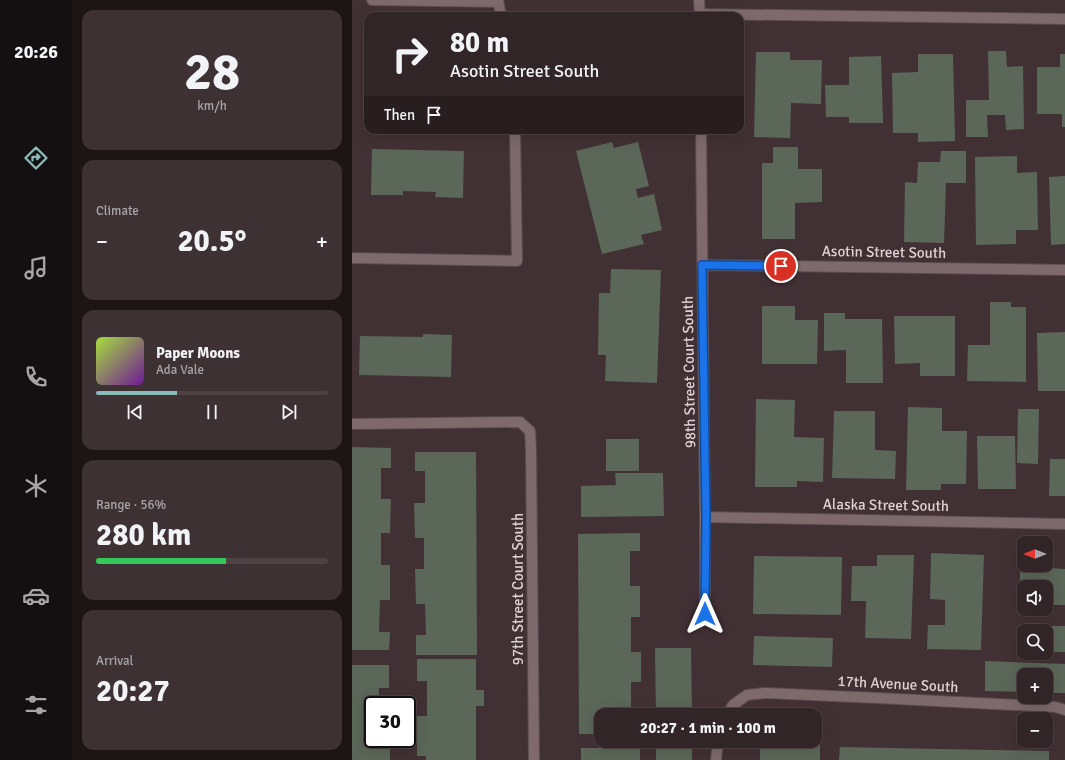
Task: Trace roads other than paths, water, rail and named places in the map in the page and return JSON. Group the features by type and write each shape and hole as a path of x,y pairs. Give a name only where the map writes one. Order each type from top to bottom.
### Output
{"street":[{"path":"372,0 498,1 499,12"},
{"path":"699,0 700,12"},
{"path":"744,15 1065,19"},
{"path":"352,258 517,261 515,134"},
{"name":"98th Street Court South","path":"701,134 706,517 705,614"},
{"name":"Asotin Street South","path":"702,265 1065,270"},
{"name":"97th Street Court South","path":"352,424 520,422 530,432 532,450 534,760"},
{"name":"Alaska Street South","path":"706,517 1065,524"},
{"name":"17th Avenue South","path":"731,708 747,694 765,693 1055,707 1065,710"},
{"path":"716,760 717,748"}]}
